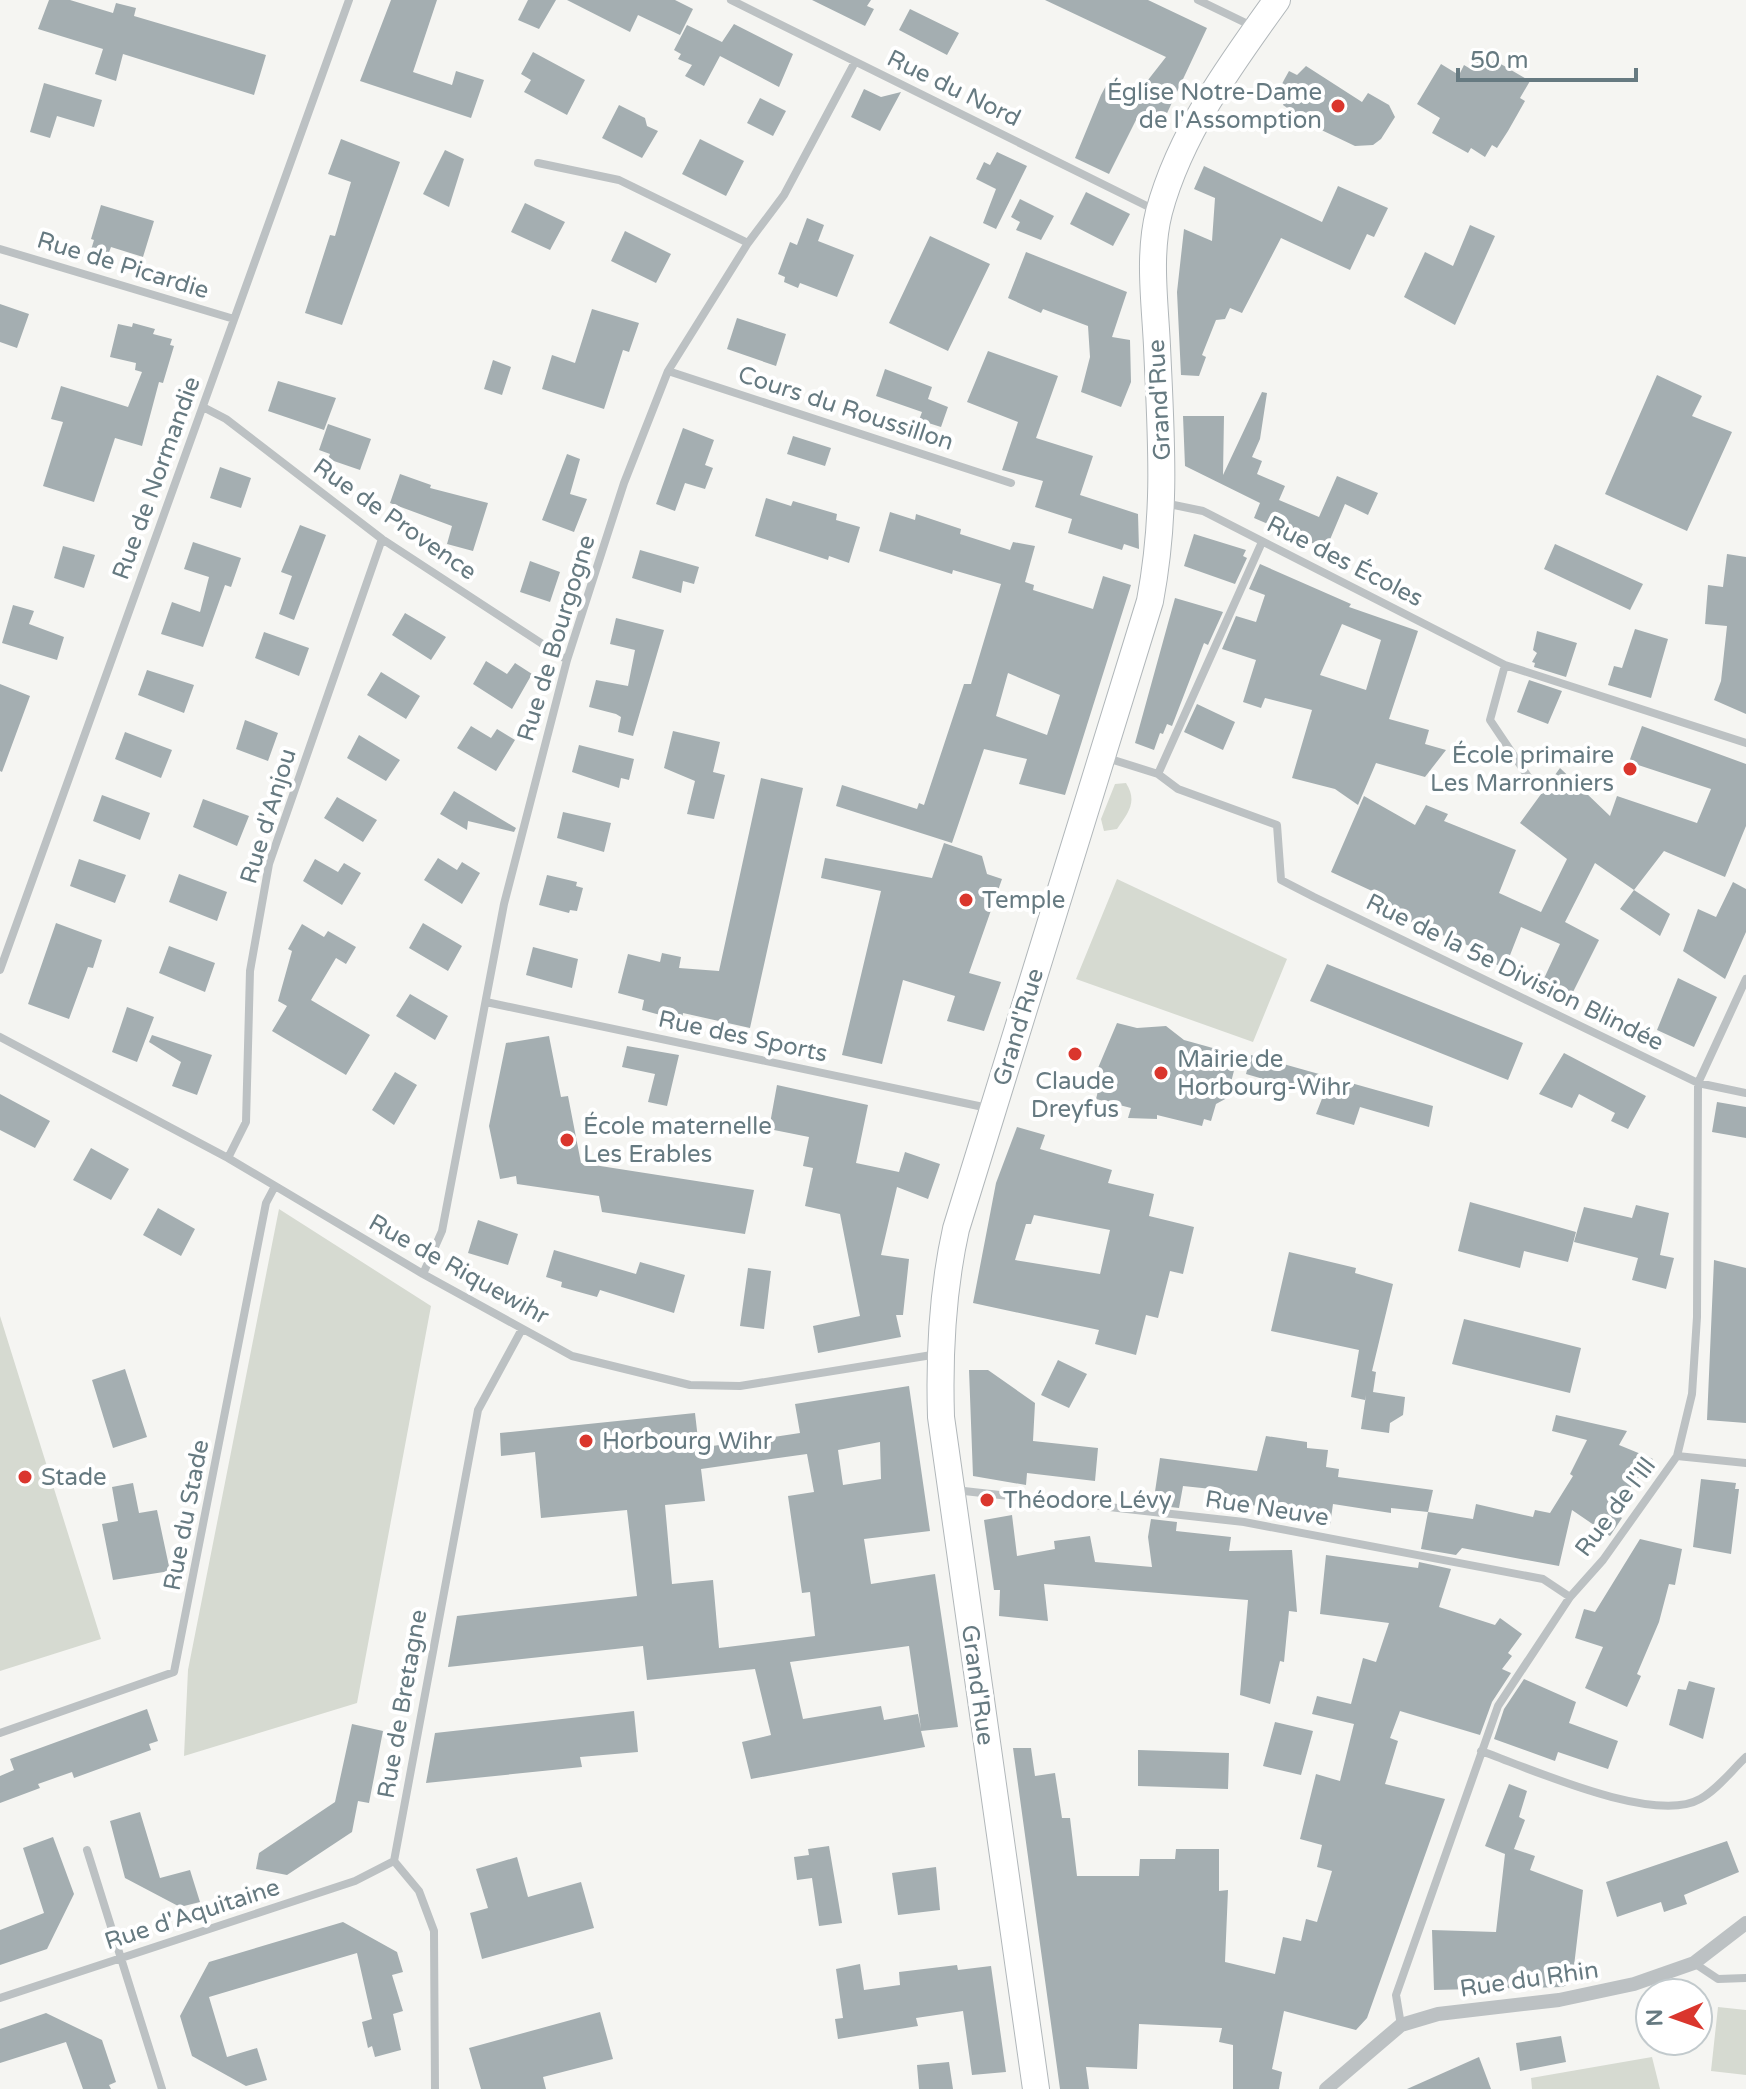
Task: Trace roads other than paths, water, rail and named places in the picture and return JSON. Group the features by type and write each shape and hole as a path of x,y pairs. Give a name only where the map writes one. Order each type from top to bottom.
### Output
{"main road":[{"name":"Grand'Rue","path":"1036,2089 941,1417 939,1354 944,1284 993,1109 1150,601 1161,543 1164,503 1154,290 1154,240 1159,212 1192,129 1277,0"}],"street":[{"name":"Rue de Normandie","path":"0,970 349,0"},
{"name":"Rue du Nord","path":"731,0 1159,212"},
{"path":"1198,0 1257,28"},
{"name":"Rue de Bourgogne","path":"423,1274 442,1231 504,904 567,660 624,483 668,371 748,243 784,195 855,62"},
{"path":"538,163 619,180 748,243"},
{"name":"Rue de Picardie","path":"0,249 234,319"},
{"name":"Cours du Roussillon","path":"668,371 1011,483"},
{"name":"Rue de Provence","path":"203,407 226,419 382,539 567,660"},
{"name":"Rue des Écoles","path":"1164,503 1203,511 1505,665 1746,743"},
{"name":"Rue d'Anjou","path":"228,1158 246,1122 250,971 269,864 382,539"},
{"path":"1102,757 1158,774 1262,542"},
{"path":"1505,665 1490,720 1535,787"},
{"name":"Rue de la 5e Division Blindée","path":"1158,774 1178,789 1277,825 1281,880 1698,1083 1746,1093"},
{"name":"Rue de l'Ill","path":"1401,2025 1396,1995 1498,1706 1570,1597 1603,1560 1677,1456 1692,1394 1697,1317 1698,1083 1746,979"},
{"name":"Rue des Sports","path":"486,1002 993,1109"},
{"name":"Rue de Riquewihr","path":"0,1037 228,1158 423,1274 572,1356 690,1385 740,1386 939,1354"},
{"name":"Rue du Stade","path":"0,1733 174,1672 266,1203 275,1186"},
{"name":"Rue de Bretagne","path":"394,1861 478,1410 522,1329"},
{"path":"1677,1456 1746,1463"},
{"name":"Rue Neuve","path":"950,1490 1244,1522 1543,1579 1570,1597"},
{"path":"1481,1751 1621,1801 1673,1807 1700,1799 1746,1757"},
{"path":"87,1850 162,2089"},
{"path":"394,1861 419,1891 434,1931 435,2089"},
{"name":"Rue d'Aquitaine","path":"0,1998 355,1881 394,1861"},
{"name":"Rue du Rhin","path":"1326,2089 1401,2025 1438,2014 1559,2000 1634,1984 1694,1963 1746,1923"},
{"path":"1694,1963 1718,1979 1746,1978"}],"place":[{"name":"Église Notre-Dame de l'Assomption","path":"1338,106"},
{"name":"École primaire Les Marronniers","path":"1630,769"},
{"name":"Temple","path":"966,900"},
{"name":"Claude Dreyfus","path":"1075,1054"},
{"name":"Mairie de Horbourg-Wihr","path":"1161,1073"},
{"name":"École maternelle Les Erables","path":"567,1140"},
{"name":"Horbourg Wihr","path":"586,1441"},
{"name":"Stade","path":"25,1477"},
{"name":"Théodore Lévy","path":"987,1500"}]}
